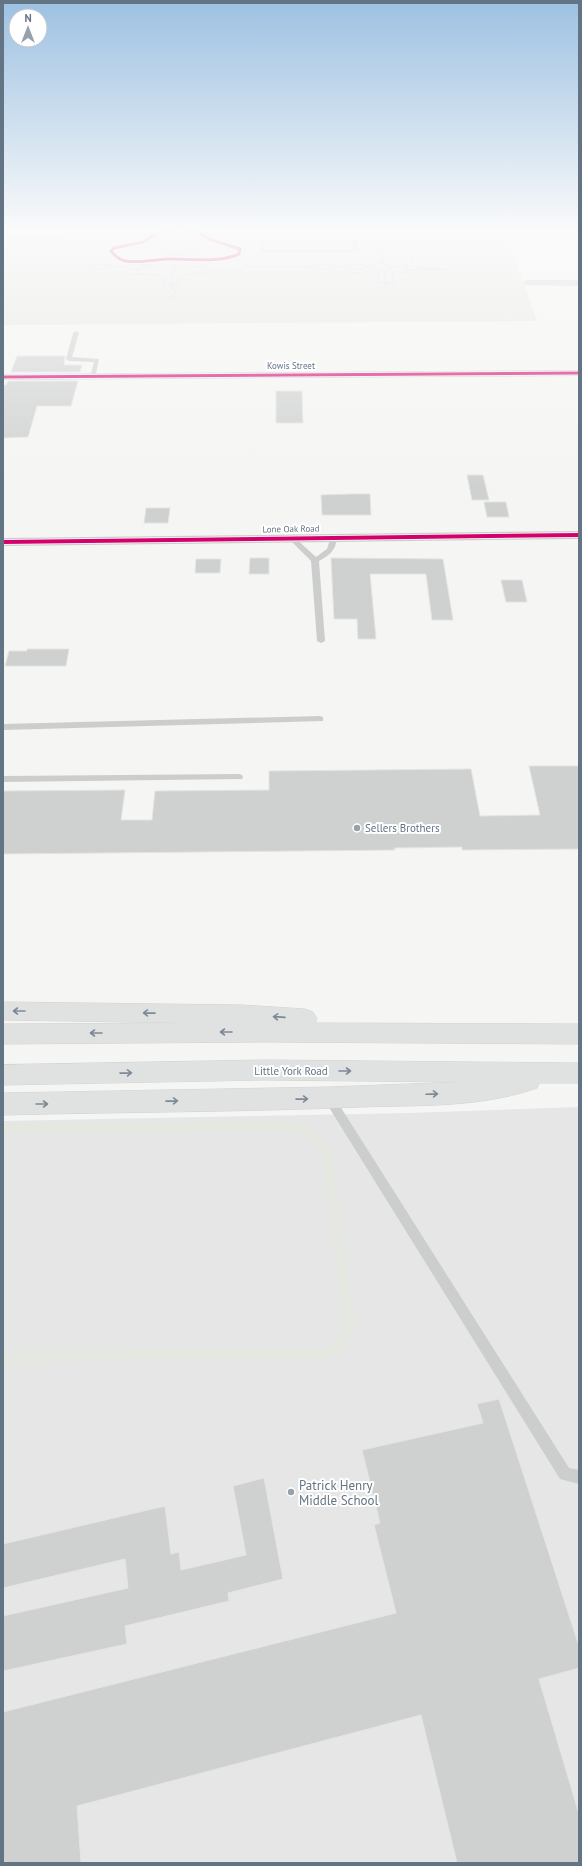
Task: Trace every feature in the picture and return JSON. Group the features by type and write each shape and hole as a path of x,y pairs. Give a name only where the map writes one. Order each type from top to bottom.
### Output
{"main road":[{"path":"3,1012 241,1014 555,1035"},
{"path":"3,1034 265,1032 579,1034"},
{"name":"Little York Road","path":"3,1075 264,1070 572,1073"},
{"path":"3,1104 329,1098 479,1092 572,1073"}],"street":[{"name":"Kowis Street","path":"3,378 579,373"},
{"name":"Lone Oak Road","path":"3,542 579,534"}],"lane":[{"path":"76,333 68,359 97,360 93,377"},
{"path":"315,560 331,550 333,547 332,537"},
{"path":"292,538 315,560 321,641"},
{"path":"3,727 320,719"},
{"path":"3,779 239,777"},
{"path":"329,1098 565,1474 579,1477"}],"shaded area":[{"path":"3,315 535,315 537,321 3,325"},
{"name":"Patrick Henry Middle School","path":"579,1107 579,1863 3,1863 3,1121 412,1113"},
{"path":"287,1121 301,1124 312,1129 327,1142 331,1148 356,1326 351,1338 344,1347 323,1359 138,1360 3,1364 3,1352 139,1348 320,1348 338,1337 344,1325 322,1151 311,1139 297,1132 286,1130 3,1134 3,1125"}],"building":[{"path":"17,356 65,356 64,365 82,365 80,372 11,372"},
{"path":"8,381 78,381 71,406 37,406 28,437 3,438 3,385 6,385"},
{"path":"276,391 302,391 303,423 276,423"},
{"path":"467,475 483,475 489,500 472,500"},
{"path":"370,494 371,515 322,515 321,495"},
{"path":"484,502 506,502 509,517 487,517"},
{"path":"146,508 170,508 168,523 144,523"},
{"path":"250,558 269,558 269,574 249,574"},
{"path":"331,558 443,559 453,620 432,620 426,574 370,574 376,639 358,639 357,619 334,619"},
{"path":"196,559 221,559 220,573 195,573"},
{"path":"501,580 522,580 527,602 506,602"},
{"path":"27,649 69,649 66,666 5,666 9,651 27,651"},
{"path":"529,766 579,766 579,849 462,850 462,847 394,848 395,850 3,854 3,791 125,790 121,820 152,820 155,791 269,790 269,771 471,769 480,816 540,815"},
{"path":"499,1399 579,1646 579,1668 539,1679 579,1814 579,1863 457,1863 421,1715 77,1806 81,1863 3,1863 3,1712 396,1613 374,1525 380,1523 362,1450 483,1423 477,1404"},
{"path":"264,1478 283,1579 228,1593 229,1601 125,1626 127,1644 3,1671 3,1616 128,1588 125,1559 3,1588 3,1544 165,1506 171,1554 179,1552 181,1570 246,1555 233,1486"}],"cycle path":[{"path":"3,377 579,373"},
{"path":"3,542 579,535"}],"place":[{"name":"Sellers Brothers","path":"357,828"},
{"name":"Patrick Henry Middle School","path":"291,1492"}]}
